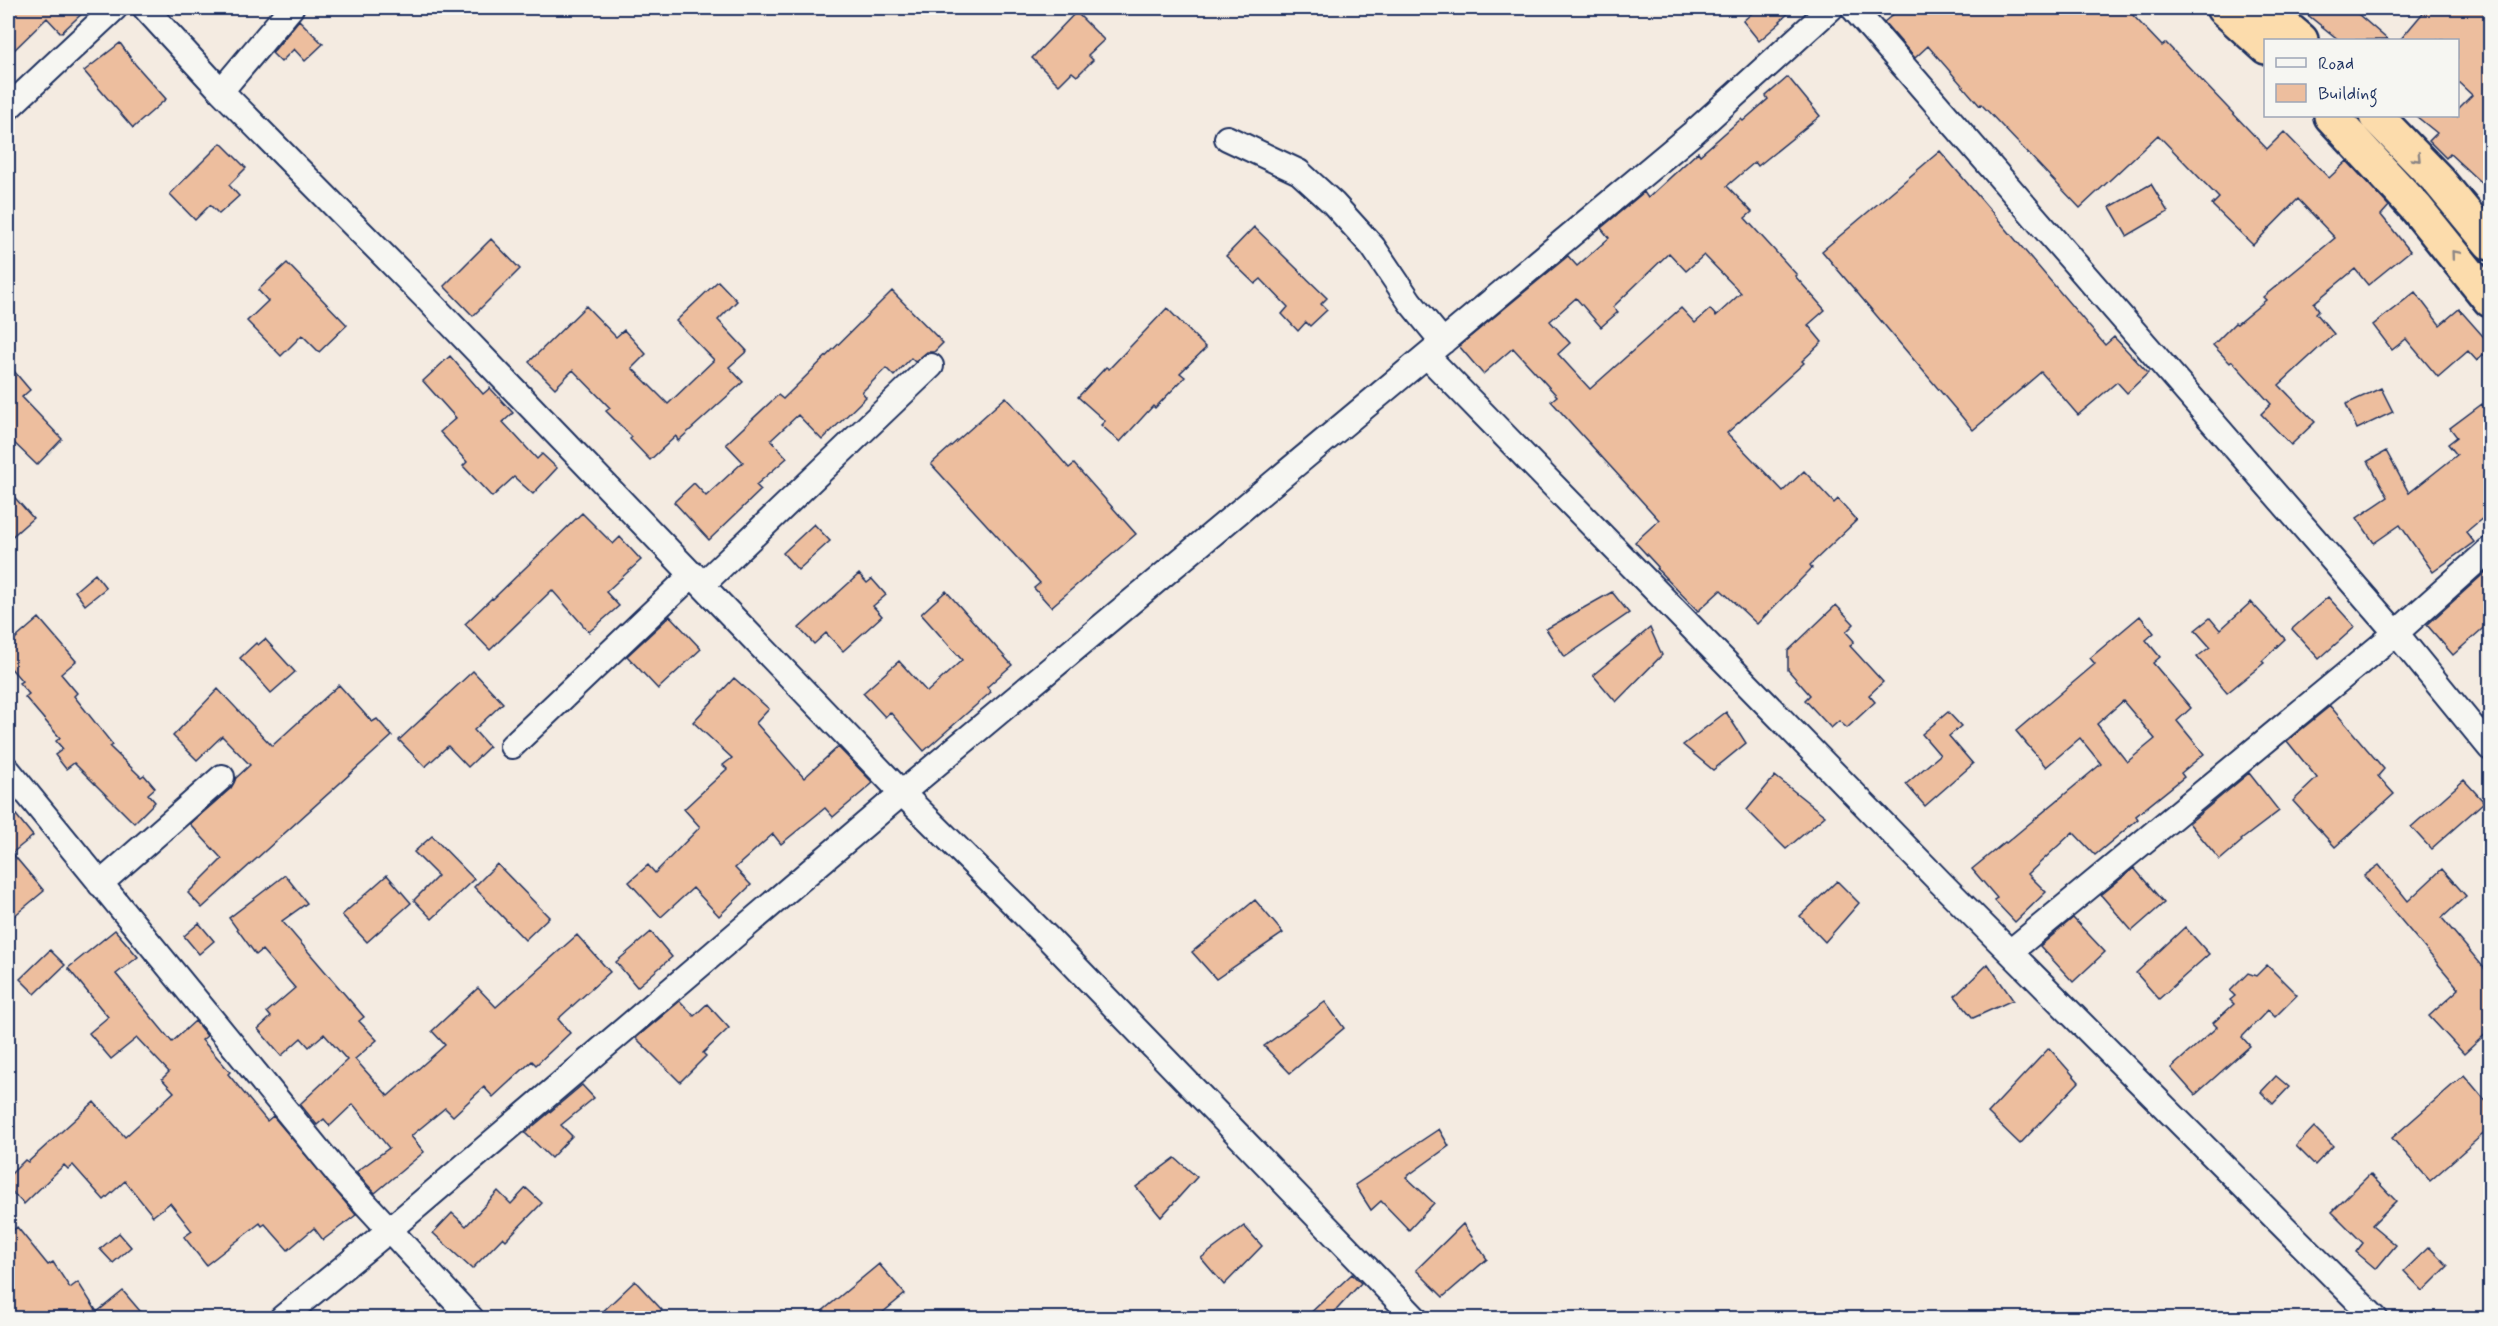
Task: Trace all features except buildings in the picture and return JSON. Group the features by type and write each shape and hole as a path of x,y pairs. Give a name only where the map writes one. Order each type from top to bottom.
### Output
{"highway":[{"path":"2223,8 2264,46"},
{"path":"2263,8 2300,39"},
{"path":"2332,117 2417,209 2472,274 2490,300"},
{"path":"2377,117 2438,180 2490,243"}],"street":[{"path":"145,8 221,91 432,304 902,793 1048,938 1415,1318"},
{"path":"221,91 291,8"},
{"path":"282,1318 388,1231 902,793 1693,133 1831,8"},
{"path":"1853,8 2396,633 2490,748"},
{"path":"8,108 105,10"},
{"path":"1227,138 1289,166 1333,203 1373,247 1410,302 1435,349 2010,952 2375,1318"},
{"path":"512,746 932,366"},
{"path":"2010,952 2396,633 2490,549"},
{"path":"8,770 331,1166 388,1231 471,1318"},
{"path":"100,884 222,777"}]}
